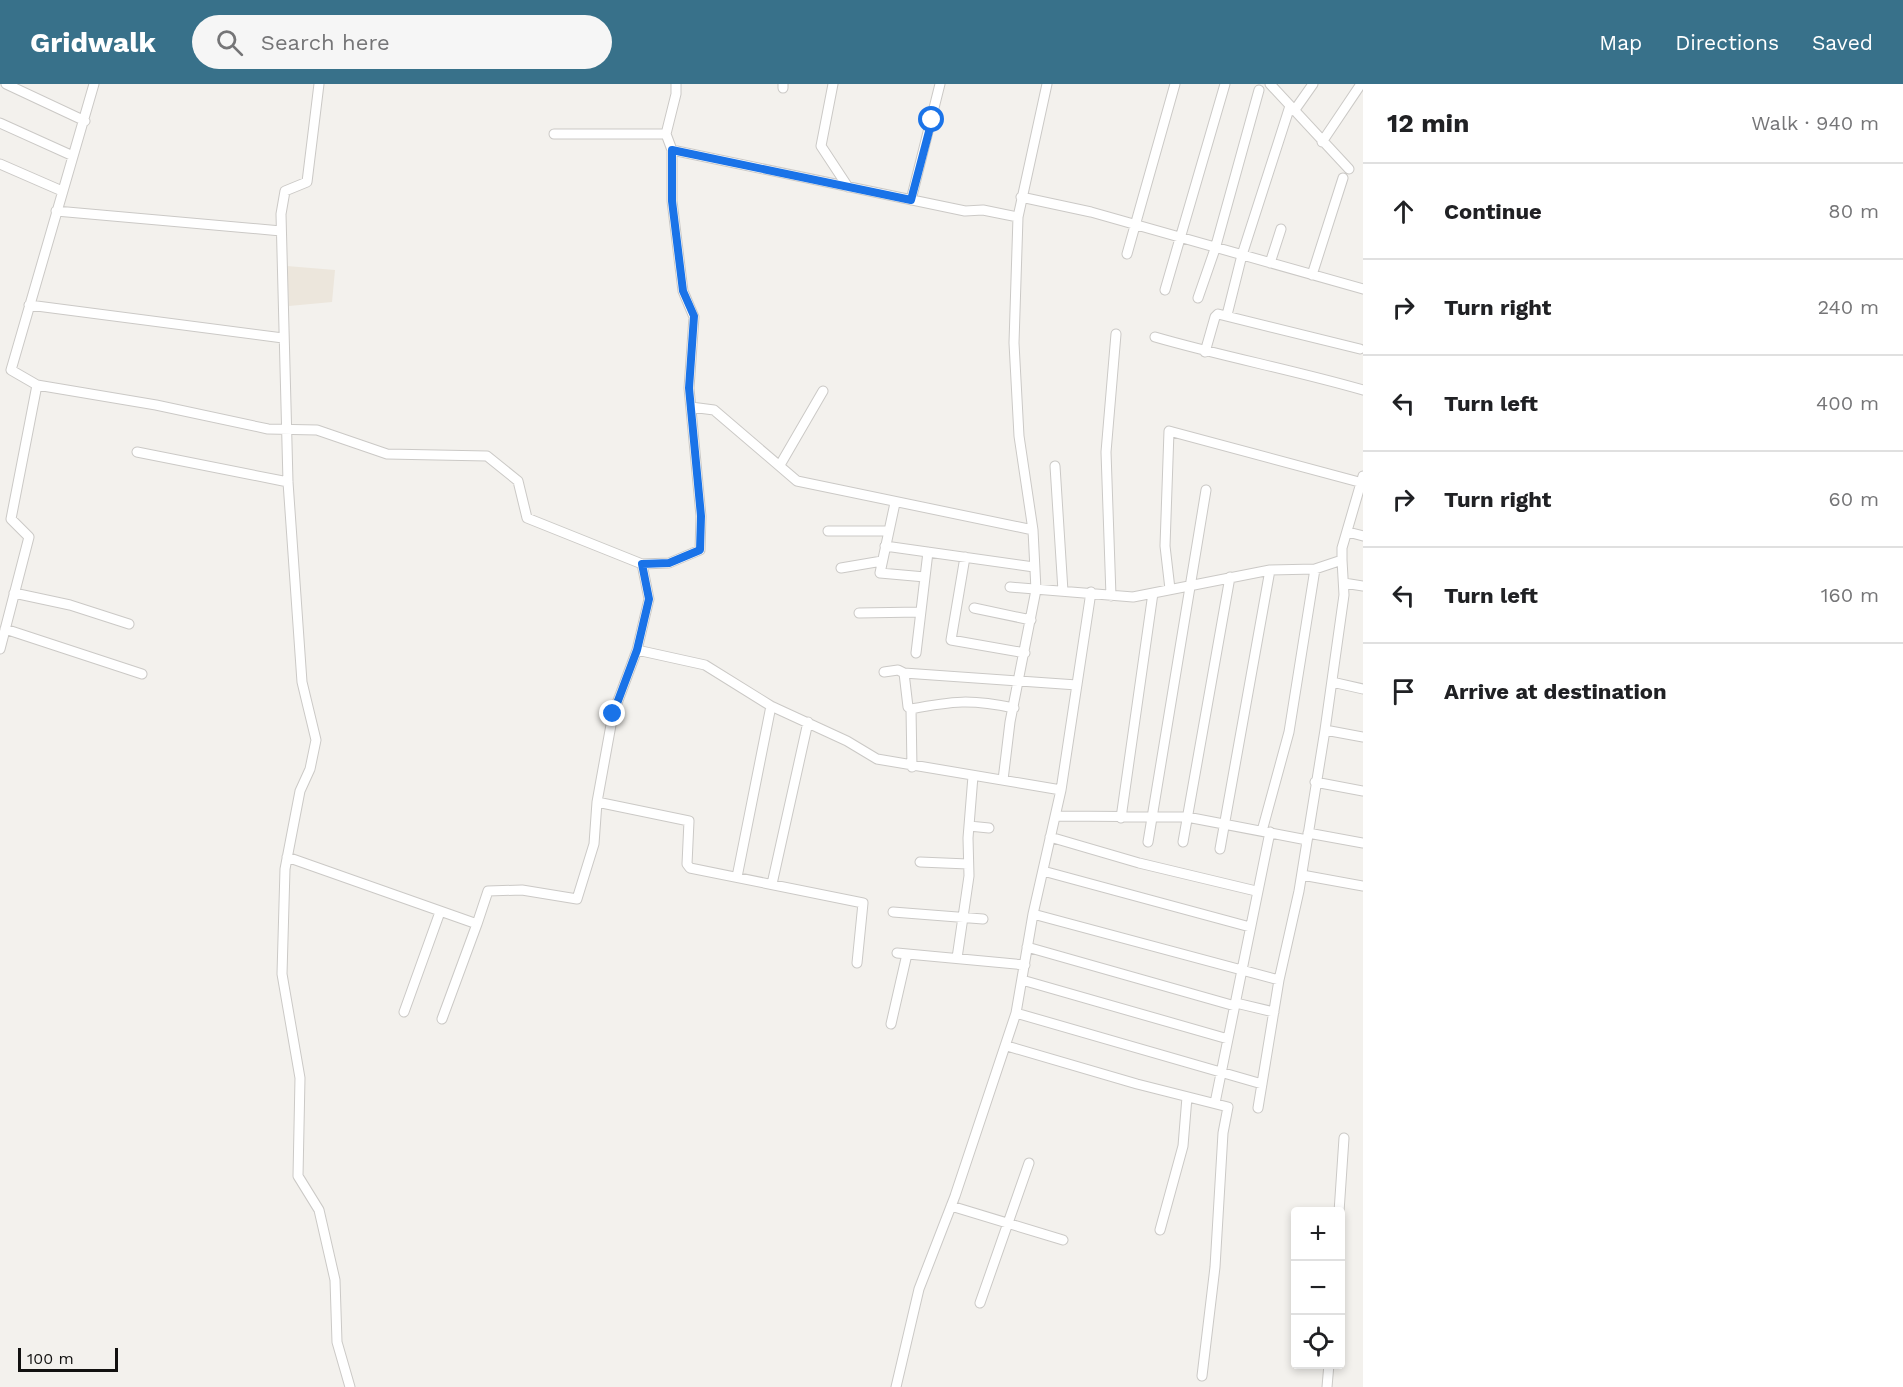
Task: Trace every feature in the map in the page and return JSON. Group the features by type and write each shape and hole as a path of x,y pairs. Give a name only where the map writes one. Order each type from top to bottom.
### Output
{"street":[{"path":"6,84 85,121"},
{"path":"93,84 85,121 56,211 11,370 37,385 156,405 268,429 317,430 387,454 487,456 518,481 527,518 642,564 669,563 700,550 701,516 689,388 694,316 683,291 672,201 672,150 666,134 676,94 676,84"},
{"path":"319,84 308,182 285,191 281,231 288,482 302,682 316,740 310,769 300,791 287,857 282,974 300,1078 298,1176 319,1210 335,1280 337,1342 351,1387"},
{"path":"833,84 821,146 848,187"},
{"path":"911,200 940,84"},
{"path":"1004,780 1010,722 1036,590 1033,530 1019,436 1014,343 1018,217 1047,84"},
{"path":"1127,254 1175,84"},
{"path":"1165,290 1225,84"},
{"path":"1270,84 1349,169"},
{"path":"1227,315 1242,255 1292,108 1313,84"},
{"path":"1322,142 1361,84"},
{"path":"1198,298 1215,249 1259,90"},
{"path":"0,123 73,156"},
{"path":"554,134 666,134"},
{"path":"672,150 965,211 983,210 1018,217"},
{"path":"0,164 62,191"},
{"path":"1312,275 1343,178"},
{"path":"1021,197 1137,225 1215,249 1363,289"},
{"path":"56,211 281,231"},
{"path":"1270,263 1281,229"},
{"path":"29,306 283,338"},
{"path":"1205,352 1215,317 1227,315 1360,349"},
{"path":"1111,596 1106,452 1116,334"},
{"path":"1155,337 1205,352 1296,371 1363,390"},
{"path":"0,649 4,611 14,593 29,537 11,519 37,385"},
{"path":"780,465 824,390"},
{"path":"691,407 714,410 797,481 1033,530"},
{"path":"1170,589 1165,546 1169,431 1362,480 1342,548 1344,583 1325,730 1302,875 1279,980 1258,1108"},
{"path":"137,452 288,482"},
{"path":"1055,466 1062,591"},
{"path":"1148,842 1206,490"},
{"path":"895,503 880,571 882,575 925,577"},
{"path":"828,531 888,531"},
{"path":"1348,532 1363,536"},
{"path":"885,546 1034,567"},
{"path":"916,653 928,552"},
{"path":"965,557 951,640 1025,653"},
{"path":"1010,587 1133,597 1270,570 1315,569 1342,560"},
{"path":"841,568 882,561"},
{"path":"442,1019 488,891 522,890 577,899 594,844 597,802 613,714 637,650 649,599 642,564"},
{"path":"1215,1103 1243,971 1266,832 1289,732 1315,569"},
{"path":"1220,849 1270,570"},
{"path":"1183,842 1230,577"},
{"path":"1344,583 1363,585"},
{"path":"896,1387 919,1289 951,1206 1016,1014 1033,914 1061,790 1091,592"},
{"path":"14,593 70,605 129,624"},
{"path":"1121,818 1153,593"},
{"path":"974,608 1031,620"},
{"path":"859,613 920,612"},
{"path":"3,636 142,674"},
{"path":"637,650 705,665 771,706 808,722 877,759 912,767 1061,790"},
{"path":"884,672 898,670 904,673 1077,685"},
{"path":"904,673 908,707 911,709 912,767"},
{"path":"1332,682 1363,688"},
{"path":"911,709 959,700 978,700 1014,708"},
{"path":"737,877 771,706"},
{"path":"772,884 808,722"},
{"path":"1325,730 1363,737"},
{"path":"957,958 968,864 973,776"},
{"path":"1315,782 1363,790"},
{"path":"597,802 688,820 690,823 688,867 863,903 857,963"},
{"path":"1056,816 1187,817 1266,832 1363,843"},
{"path":"969,826 989,828"},
{"path":"1050,837 1139,863 1256,891"},
{"path":"287,857 477,924"},
{"path":"921,862 968,864"},
{"path":"1043,871 1250,927"},
{"path":"1302,875 1363,886"},
{"path":"404,1012 440,912"},
{"path":"893,912 983,919"},
{"path":"1033,914 1279,980"},
{"path":"1027,947 1236,1004 1274,1012"},
{"path":"891,1024 902,954 1024,965"},
{"path":"1022,980 1228,1039"},
{"path":"1016,1014 1262,1084"},
{"path":"1007,1046 1188,1098 1228,1107 1223,1133 1215,1267 1203,1376"},
{"path":"1160,1230 1183,1146 1188,1098"},
{"path":"1339,1207 1344,1138"},
{"path":"980,1303 1029,1163"},
{"path":"951,1206 1063,1240"},
{"path":"1327,1387 1329,1369"}],"shaded area":[{"path":"287,266 335,270 332,302 289,306"}],"route":[{"path":"613,714 637,650 649,599 642,564 669,563 700,550 701,516 689,388 694,316 683,291 672,201 672,150 911,200 932,120"}]}
